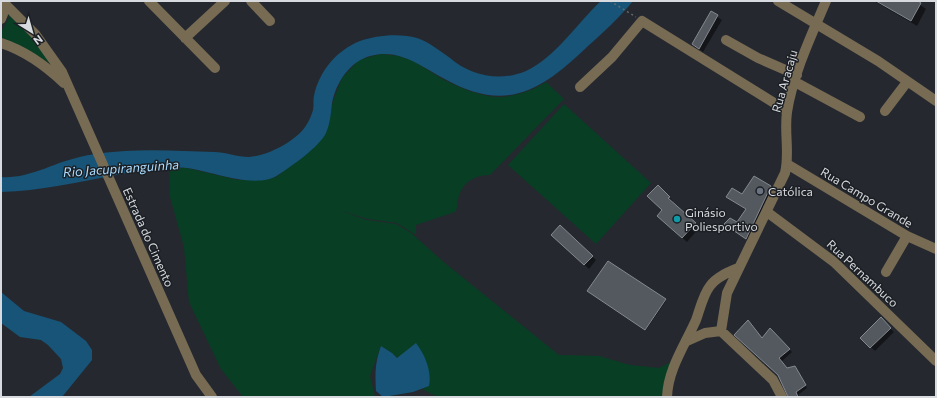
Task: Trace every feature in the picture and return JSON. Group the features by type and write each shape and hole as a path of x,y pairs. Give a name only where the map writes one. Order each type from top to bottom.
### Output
{"street":[{"path":"149,1 215,68"},
{"path":"185,38 225,1"},
{"path":"251,1 270,21"},
{"path":"778,1 878,62 936,101"},
{"name":"Rua Aracaju","path":"721,331 727,293 738,268 778,191 787,164 787,111 796,79 826,1"},
{"path":"1,19 3,2"},
{"name":"Estrada do Cimento","path":"3,2 35,34 51,54 62,72 196,375 212,397"},
{"path":"580,87 612,57 639,19 787,111"},
{"path":"726,40 860,117"},
{"name":"Estrada do Cimento","path":"1,43 41,62 67,86"},
{"path":"886,111 908,82"},
{"name":"Rua Campo Grande","path":"787,164 907,236 936,249"},
{"name":"Rua Pernambuco","path":"767,212 834,262 936,361"},
{"path":"886,272 907,236"},
{"path":"667,397 668,386 675,364 687,341 710,285 725,274 738,268"},
{"path":"687,341 705,333 721,331 773,380 782,397"}],"path":[{"path":"610,1 639,19"}],"green space":[{"path":"8,14 30,36 52,65 23,47 1,39 1,32 9,18"},
{"path":"380,54 407,58 452,84 482,95 502,97 515,95 529,91 546,82 564,99 490,175 474,178 465,185 460,194 455,212 416,225 416,235 397,223 368,219 338,210 367,220 396,224 411,233 446,264 559,355 599,356 630,365 659,368 673,361 663,397 436,396 422,389 429,386 392,353 381,346 370,376 375,397 243,397 221,369 189,302 184,247 170,197 169,168 187,168 238,180 270,179 276,177 301,158 326,133 333,101 342,78 359,60"},
{"path":"564,104 651,183 596,244 508,165"}],"water":[{"name":"Rio Jacupiranguinha","path":"601,1 633,1 612,24 571,62 538,85 522,92 504,96 486,95 465,89 417,63 390,54 380,54 363,59 350,68 340,81 334,95 328,126 323,138 297,161 278,175 269,179 258,181 246,180 187,168 169,168 151,169 45,188 1,192 1,177 21,176 94,154 158,150 218,152 249,157 261,155 273,150 294,138 306,126 313,110 316,87 330,62 352,45 373,37 396,35 417,38 434,47 458,64 476,73 506,76 526,71 547,58"},
{"path":"1,292 24,311 61,322 86,341 92,350 92,360 62,397 29,397 60,374 63,368 61,359 41,340 20,337 1,323"},
{"path":"416,343 429,369 429,386 413,392 383,397 376,391 377,363 381,346 397,358"}],"building":[{"path":"876,1 918,1 921,3 911,21"},
{"path":"711,11 718,15 699,49 692,44"},
{"path":"754,176 771,186 746,239 724,224 730,218 737,222 746,209 726,197 732,188 742,194"},
{"name":"Ginásio Poliesportivo","path":"658,185 670,197 668,198 696,223 682,238 657,216 662,210 647,196"},
{"path":"560,225 593,256 584,265 551,235"},
{"path":"608,261 666,299 645,330 587,291"},
{"path":"881,317 891,328 870,348 860,338"},
{"path":"748,320 762,338 770,328 790,349 779,358 787,368 795,366 806,385 796,392 798,397 788,397 778,375 734,335"}],"place":[{"name":"Católica","path":"760,191"},
{"name":"Ginásio Poliesportivo","path":"677,219"}]}
